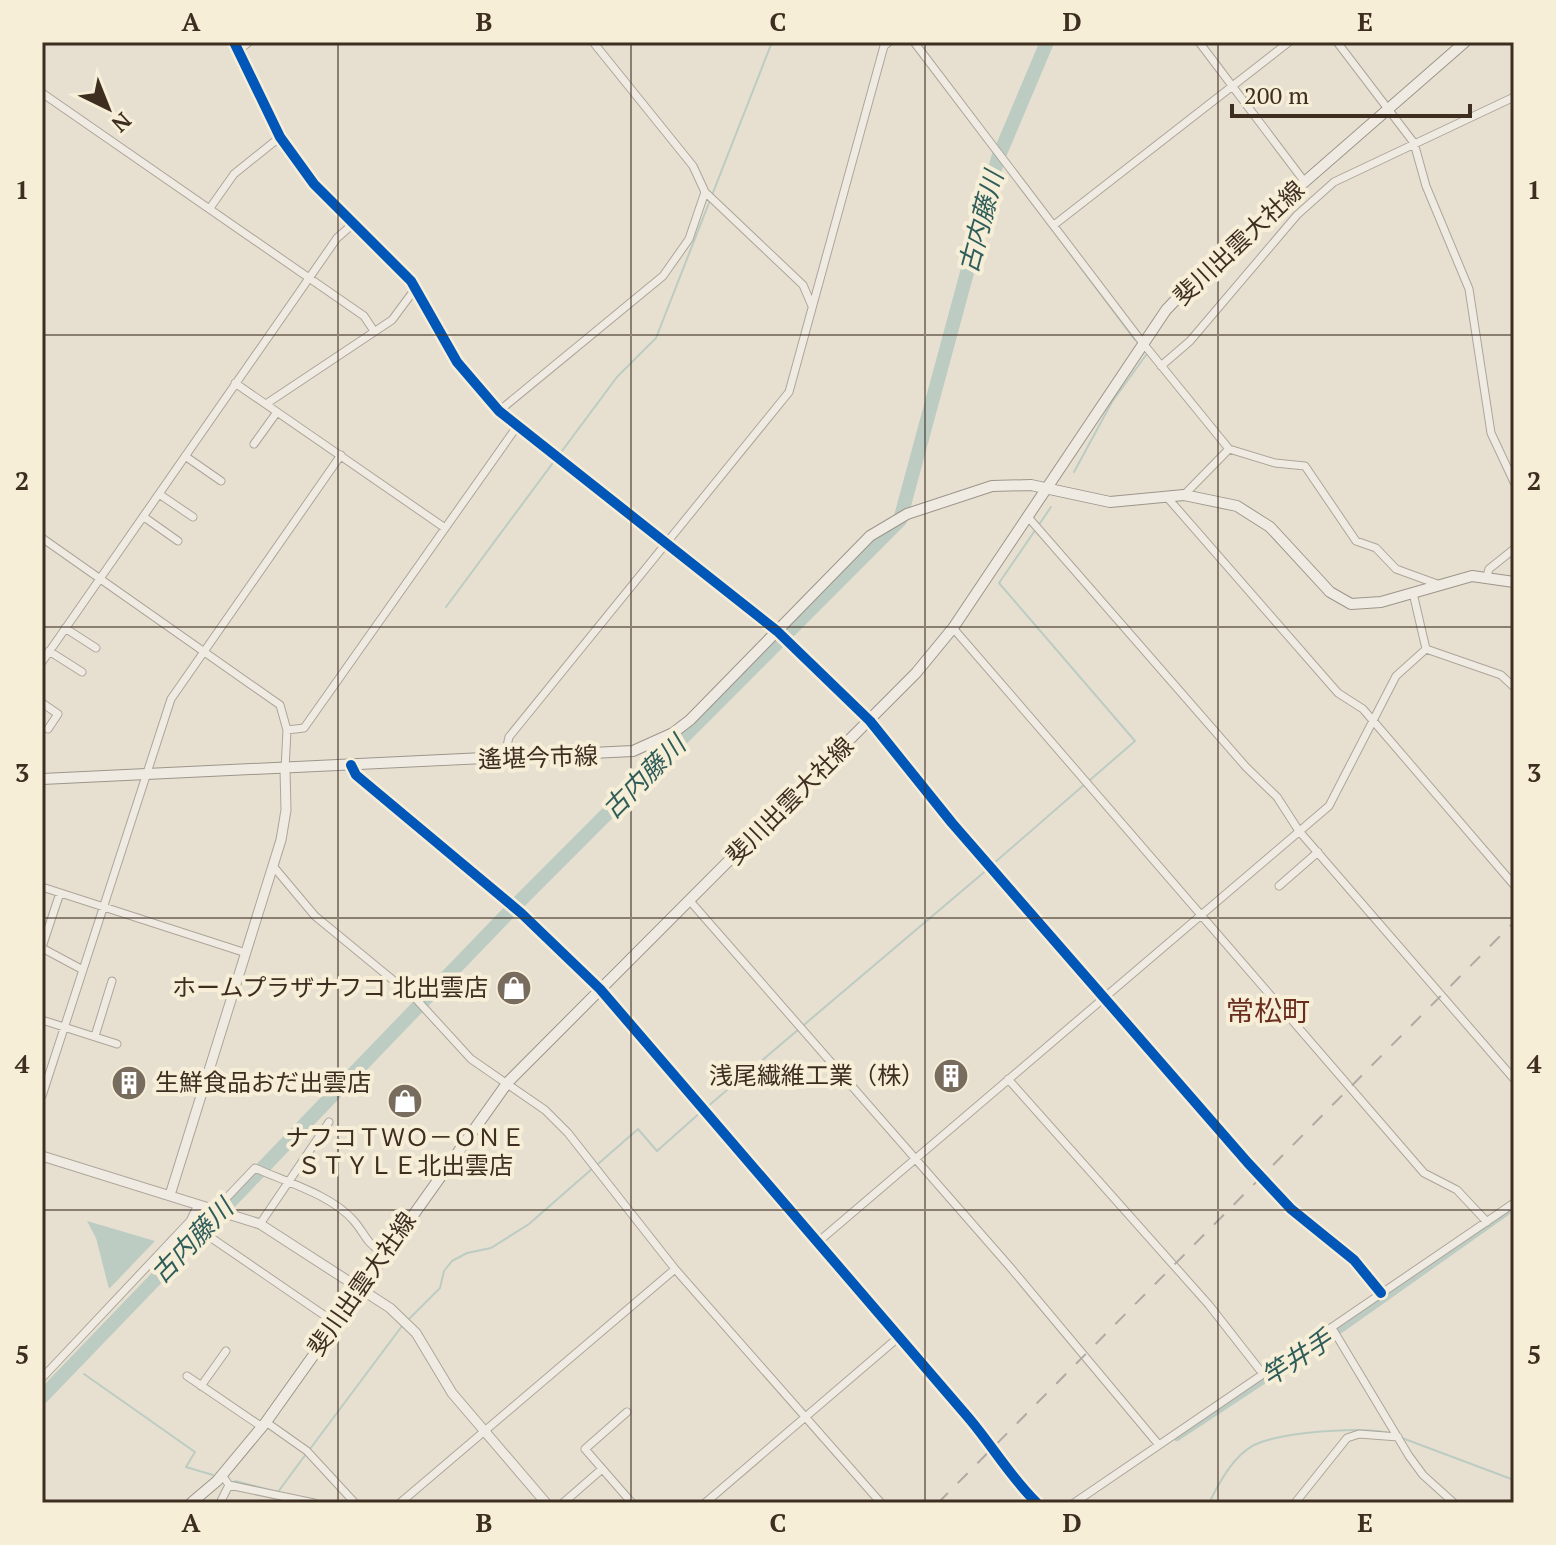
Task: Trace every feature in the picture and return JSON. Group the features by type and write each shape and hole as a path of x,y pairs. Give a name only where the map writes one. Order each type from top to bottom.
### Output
{"main road":[{"name":"斐川出雲大社線","path":"191,1503 225,1480 358,1287 508,1082 870,721 953,628 1166,310 1206,268 1465,42"},
{"name":"遙堪今市線","path":"42,779 609,755 653,744 690,720 853,550 907,514 992,486 1014,484 1049,488 1110,502 1184,495 1216,499 1254,514 1339,599 1365,604 1487,576 1514,582"}],"street":[{"path":"234,42 280,137 314,184 415,289 457,362 499,411 777,631 870,721 952,823 1248,1163 1291,1209 1354,1260 1381,1293"},
{"path":"239,50 249,42"},
{"path":"593,42 693,166 705,192 803,285 812,306"},
{"path":"504,759 509,737 789,392 884,46 889,42"},
{"path":"914,42 1004,156 1142,342 1229,449 1275,463 1305,466 1356,541 1376,548 1396,569 1440,585"},
{"path":"1199,42 1304,181"},
{"path":"1054,225 1289,42"},
{"path":"1337,42 1414,143 1426,186 1456,251 1469,289 1491,433 1514,482"},
{"path":"42,93 364,316 374,331"},
{"path":"1161,366 1190,341 1261,255 1334,182 1514,97"},
{"path":"210,208 234,174 280,137"},
{"path":"499,411 663,276 689,239 705,192"},
{"path":"42,662 337,238 353,224"},
{"path":"266,404 392,320 415,289"},
{"path":"235,383 445,528"},
{"path":"254,444 277,412"},
{"path":"287,730 304,728 518,425"},
{"path":"1184,495 1229,449"},
{"path":"42,1096 171,699 341,455"},
{"path":"185,456 221,481"},
{"path":"159,494 193,517"},
{"path":"1166,496 1338,693 1363,709 1372,719 1514,885"},
{"path":"144,517 178,541"},
{"path":"1028,517 1246,767 1277,797 1299,831 1511,1069 1514,1079"},
{"path":"42,538 280,705 287,730 286,810 273,866 170,1195"},
{"path":"1487,576 1489,569 1514,549"},
{"path":"1413,593 1426,649"},
{"path":"65,628 96,648"},
{"path":"953,628 1424,1173 1457,1190 1487,1222"},
{"path":"818,1242 1329,806 1396,676 1426,649"},
{"path":"1426,649 1501,675 1514,687"},
{"path":"49,651 82,672"},
{"path":"42,703 58,714 48,729"},
{"path":"351,765 356,775 521,913 600,989 900,1336 996,1450 1013,1480 1037,1503"},
{"path":"1279,886 1318,852"},
{"path":"273,866 315,916 416,999 471,1059 508,1082 568,1133 675,1269 881,1503"},
{"path":"42,887 246,953"},
{"path":"60,893 42,948 83,970"},
{"path":"690,901 1019,1278 1159,1445"},
{"path":"95,1036 112,981"},
{"path":"42,1020 117,1044"},
{"path":"1008,1079 1209,1305 1263,1374"},
{"path":"260,1224 329,1122"},
{"path":"42,1156 260,1224 390,1308 416,1333 452,1393 546,1503"},
{"path":"215,1210 255,1168 329,1202 354,1221 366,1242 383,1253"},
{"path":"1074,1503 1514,1203"},
{"path":"42,1378 190,1221 198,1205"},
{"path":"210,1237 334,1322"},
{"path":"400,1503 675,1269"},
{"path":"1332,1328 1423,1475 1454,1503"},
{"path":"705,1503 900,1336"},
{"path":"201,1386 226,1351"},
{"path":"187,1376 307,1451 355,1503"},
{"path":"627,1412 585,1449 632,1503"},
{"path":"1295,1503 1347,1438 1359,1434 1398,1437"},
{"path":"563,1503 602,1469"},
{"path":"220,1503 225,1480 314,1503"}],"shaded area":[{"path":"87,1221 155,1241 109,1289 96,1238"}],"waterway":[{"path":"559,455 617,377 656,338 772,42"},
{"name":"古内藤川","path":"42,1397 512,909 900,520 998,158 1047,42"},
{"path":"1030,200 1135,340"},
{"path":"1074,472 1112,402 1146,355"},
{"path":"446,607 555,460"},
{"path":"1051,507 999,583 1135,741 1090,780"},
{"path":"993,864 1085,784"},
{"path":"707,1107 989,868"},
{"path":"598,1164 638,1129 657,1151 702,1111"},
{"path":"409,1319 440,1288 444,1271 452,1261 467,1253 491,1248 529,1224 593,1168"},
{"name":"竿井手","path":"1177,1437 1342,1328 1506,1212"},
{"path":"310,1449 402,1326"},
{"path":"84,1374 195,1452 186,1467 213,1475"},
{"path":"1209,1503 1233,1463 1254,1445 1267,1440 1321,1432 1359,1430 1389,1433"},
{"path":"1402,1438 1514,1480"},
{"path":"235,1481 278,1492 306,1454"}],"railway":[{"path":"938,1503 1514,922"}],"cycle path":[{"path":"234,42 280,137 314,184 411,281 457,362 499,411 777,631 870,721 952,823 1248,1163 1291,1209 1354,1260 1381,1293"},
{"path":"351,765 356,775 521,913 600,989 967,1416 1037,1503"}],"place":[{"name":"ホームプラザナフコ 北出雲店","path":"514,988"},
{"name":"浅尾繊維工業（株）","path":"951,1076"},
{"name":"生鮮食品おだ出雲店","path":"129,1083"},
{"name":"ナフコＴＷＯ－ＯＮＥ ＳＴＹＬＥ北出雲店","path":"405,1101"}],"district":[{"name":"常松町","path":"1268,1011"}]}
